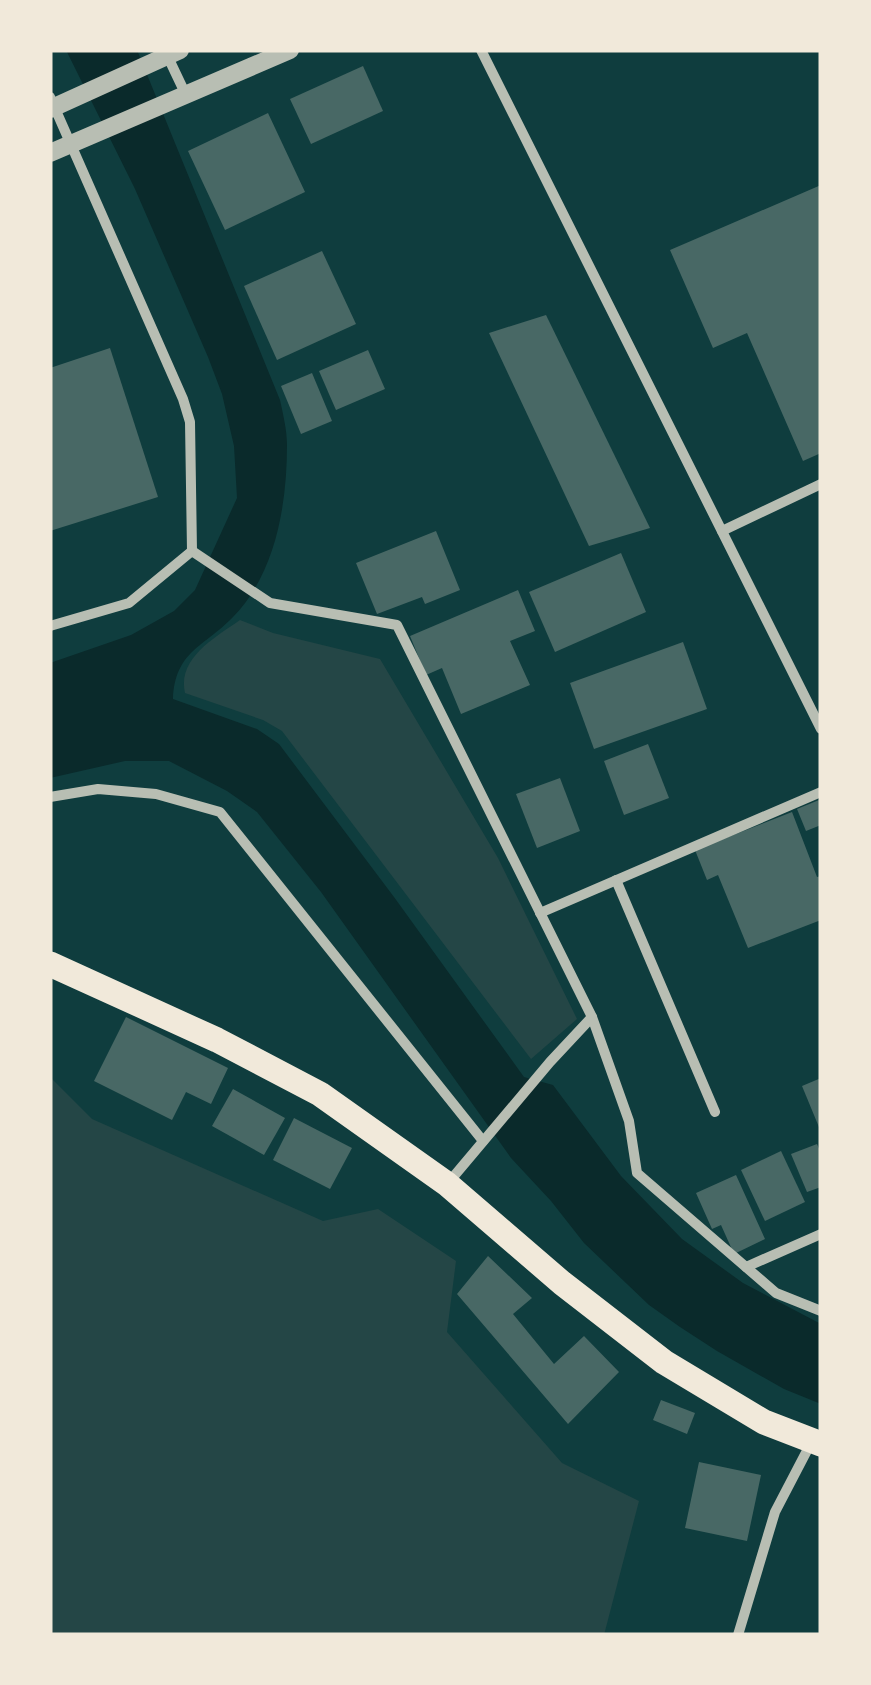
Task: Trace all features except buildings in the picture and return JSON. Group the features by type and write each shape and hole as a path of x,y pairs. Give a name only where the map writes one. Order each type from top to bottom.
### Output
{"main road":[{"path":"50,964 216,1040 320,1094 447,1184 562,1283 664,1362 764,1422 816,1442"}],"street":[{"path":"50,153 290,50"},
{"path":"481,50 821,728"},
{"path":"185,95 169,53 53,104 183,398 190,422 193,552"},
{"path":"722,531 821,484"},
{"path":"193,552 270,603 397,625 592,1017 629,1121 637,1173 776,1292 821,1312"},
{"path":"50,626 129,603 193,552"},
{"path":"50,796 98,789 156,794 220,812 483,1141"},
{"path":"540,913 821,792"},
{"path":"616,880 715,1112"},
{"path":"447,1184 592,1017"},
{"path":"746,1267 821,1234"},
{"path":"738,1635 775,1512 816,1442"}],"shaded area":[{"path":"66,50 137,50 280,400 286,428 285,491 269,559 248,599 185,660 173,699 257,729 279,744 524,1077 553,1085 621,1176 682,1239 743,1283 821,1324 821,1404 784,1389 680,1327 649,1305 584,1243 511,1158 321,892 257,812 227,791 169,761 125,761 50,778 50,663 131,635 174,611 195,590 237,498 234,446 222,394 208,357 135,189"},
{"path":"240,620 273,633 380,659 498,858 577,1019 531,1059 282,731 263,720 185,693 184,681 193,659"},
{"path":"50,1077 92,1119 323,1221 378,1209 456,1261 447,1332 562,1463 639,1501 604,1635 50,1635"}]}
